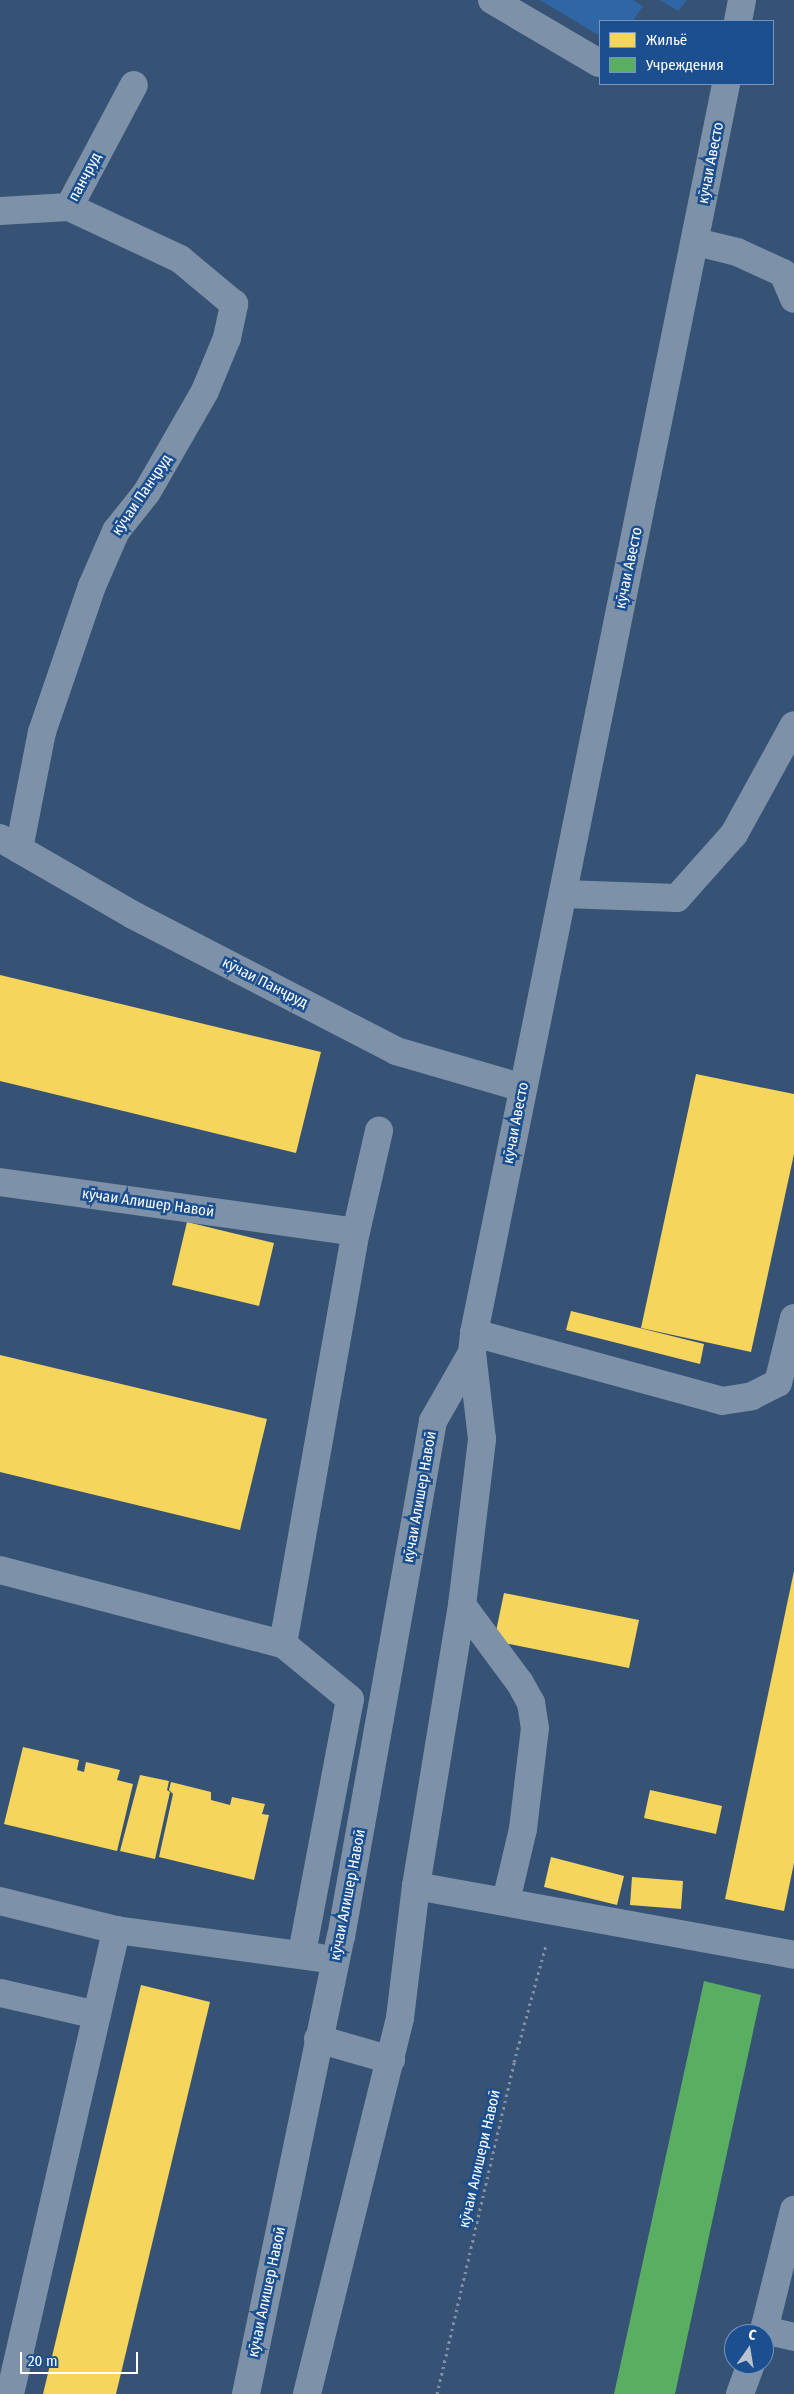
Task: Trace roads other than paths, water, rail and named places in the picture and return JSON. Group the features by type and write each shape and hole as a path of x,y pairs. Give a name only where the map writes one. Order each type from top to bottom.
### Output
{"street":[{"path":"492,0 599,63"},
{"path":"738,20 742,0"},
{"name":"кӯчаи Авесто","path":"473,1343 523,1088 696,242 726,85"},
{"name":"панчруд","path":"0,211 69,207 134,86"},
{"name":"кӯчаи Панҷруд","path":"69,207 180,259 234,304 227,338 205,392 147,492 116,531 92,586 42,732 9,843 134,916 396,1051 523,1088"},
{"path":"696,242 737,252 783,273 794,299"},
{"path":"563,894 677,898 734,834 794,725"},
{"path":"283,1644 356,1232 379,1131"},
{"name":"кӯчаи Алишер Навоӣ","path":"0,1182 356,1232"},
{"path":"307,2394 400,2018 416,1886 462,1605 482,1439 473,1343 722,1401 752,1396 778,1383 794,1318"},
{"name":"кӯчаи Алишер Навоӣ","path":"246,2394 318,2040 336,1962 433,1421 473,1343"},
{"path":"0,1570 283,1644 350,1699 302,1953"},
{"path":"462,1605 520,1683 531,1703 535,1728 524,1829 506,1901"},
{"path":"416,1886 794,1954"},
{"path":"0,1902 116,1930 302,1953 336,1962"},
{"path":"10,2394 116,1930"},
{"path":"0,1993 97,2015"},
{"path":"318,2040 391,2060"},
{"path":"765,2324 794,2210"},
{"path":"774,2334 794,2337"},
{"path":"740,2394 747,2374"}]}
